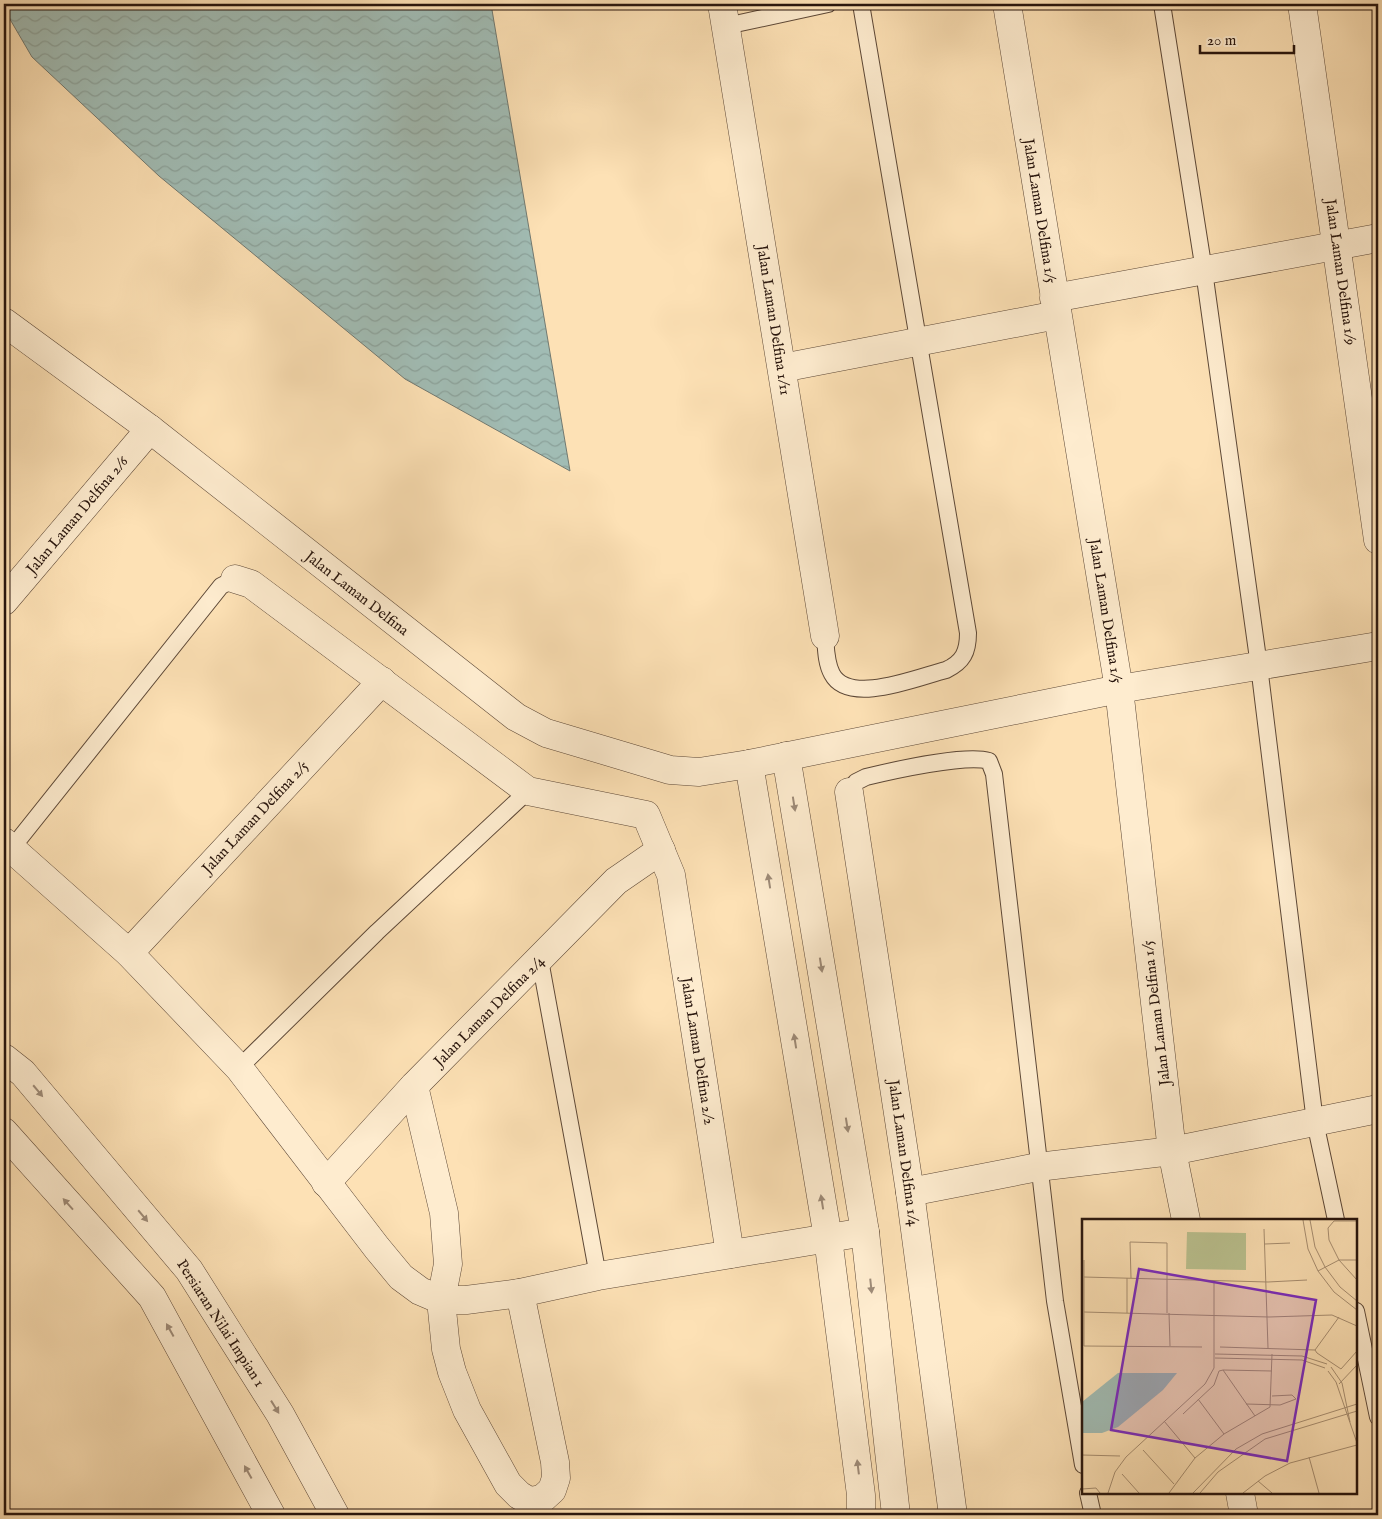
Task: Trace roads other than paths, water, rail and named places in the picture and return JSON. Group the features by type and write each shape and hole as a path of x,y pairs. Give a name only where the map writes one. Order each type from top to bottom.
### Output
{"street":[{"name":"Jalan Laman Delfina 1/5","path":"1007,4 1118,689 1172,1151 1186,1219"},
{"name":"Jalan Laman Delfina 1/9","path":"1302,4 1338,247 1378,540"},
{"name":"Jalan Laman Delfina 1/11","path":"724,15 825,636"},
{"path":"782,368 918,342 1056,306 1204,272 1378,238"},
{"name":"Jalan Laman Delfina","path":"4,322 150,429 516,717 546,733 670,770 699,772 749,764 1118,689 1378,646"},
{"name":"Jalan Laman Delfina 2/6","path":"4,601 150,429"},
{"path":"235,579 251,584 528,791"},
{"name":"Jalan Laman Delfina 2/5","path":"129,953 382,681"},
{"path":"786,756 865,1232 896,1515"},
{"path":"749,764 828,1238 862,1515"},
{"name":"Jalan Laman Delfina 2/2","path":"528,791 646,815 671,875 730,1254"},
{"name":"Jalan Laman Delfina 1/4","path":"849,792 910,1192 953,1515"},
{"path":"8,845 129,953 240,1068 401,1277 420,1291 441,1300 485,1298 598,1276 865,1232"},
{"name":"Jalan Laman Delfina 2/4","path":"326,1182 414,1086 616,881 661,850"},
{"name":"Persiaran Nilai Impian 1","path":"4,1058 23,1073 189,1270 280,1414 335,1515"},
{"path":"414,1086 435,1165 444,1213 448,1264 441,1300 446,1349 467,1410 508,1484 519,1495 529,1500 542,1499 552,1490 556,1478 556,1462 520,1292"},
{"path":"910,1192 1038,1167 1172,1151 1378,1109"},
{"path":"4,1132 152,1297 271,1515"},
{"path":"1240,1494 1244,1515"}],"lane":[{"path":"724,15 828,4"},
{"path":"825,636 827,662 832,675 842,685 856,690 870,689 946,670 960,661 968,645 967,623 860,4"},
{"path":"1162,4 1204,272 1258,666 1315,1122 1336,1219"},
{"path":"8,845 220,586 235,579"},
{"path":"849,792 856,782 877,774 969,760 981,759 989,762 994,774 1055,1302 1082,1459"},
{"path":"240,1068 377,932 528,791"},
{"path":"540,960 598,1276"},
{"path":"1357,1316 1378,1417"},
{"path":"1088,1494 1093,1515"}],"water":[{"path":"4,4 491,4 570,471 405,379 159,176 32,57 4,9"}]}
